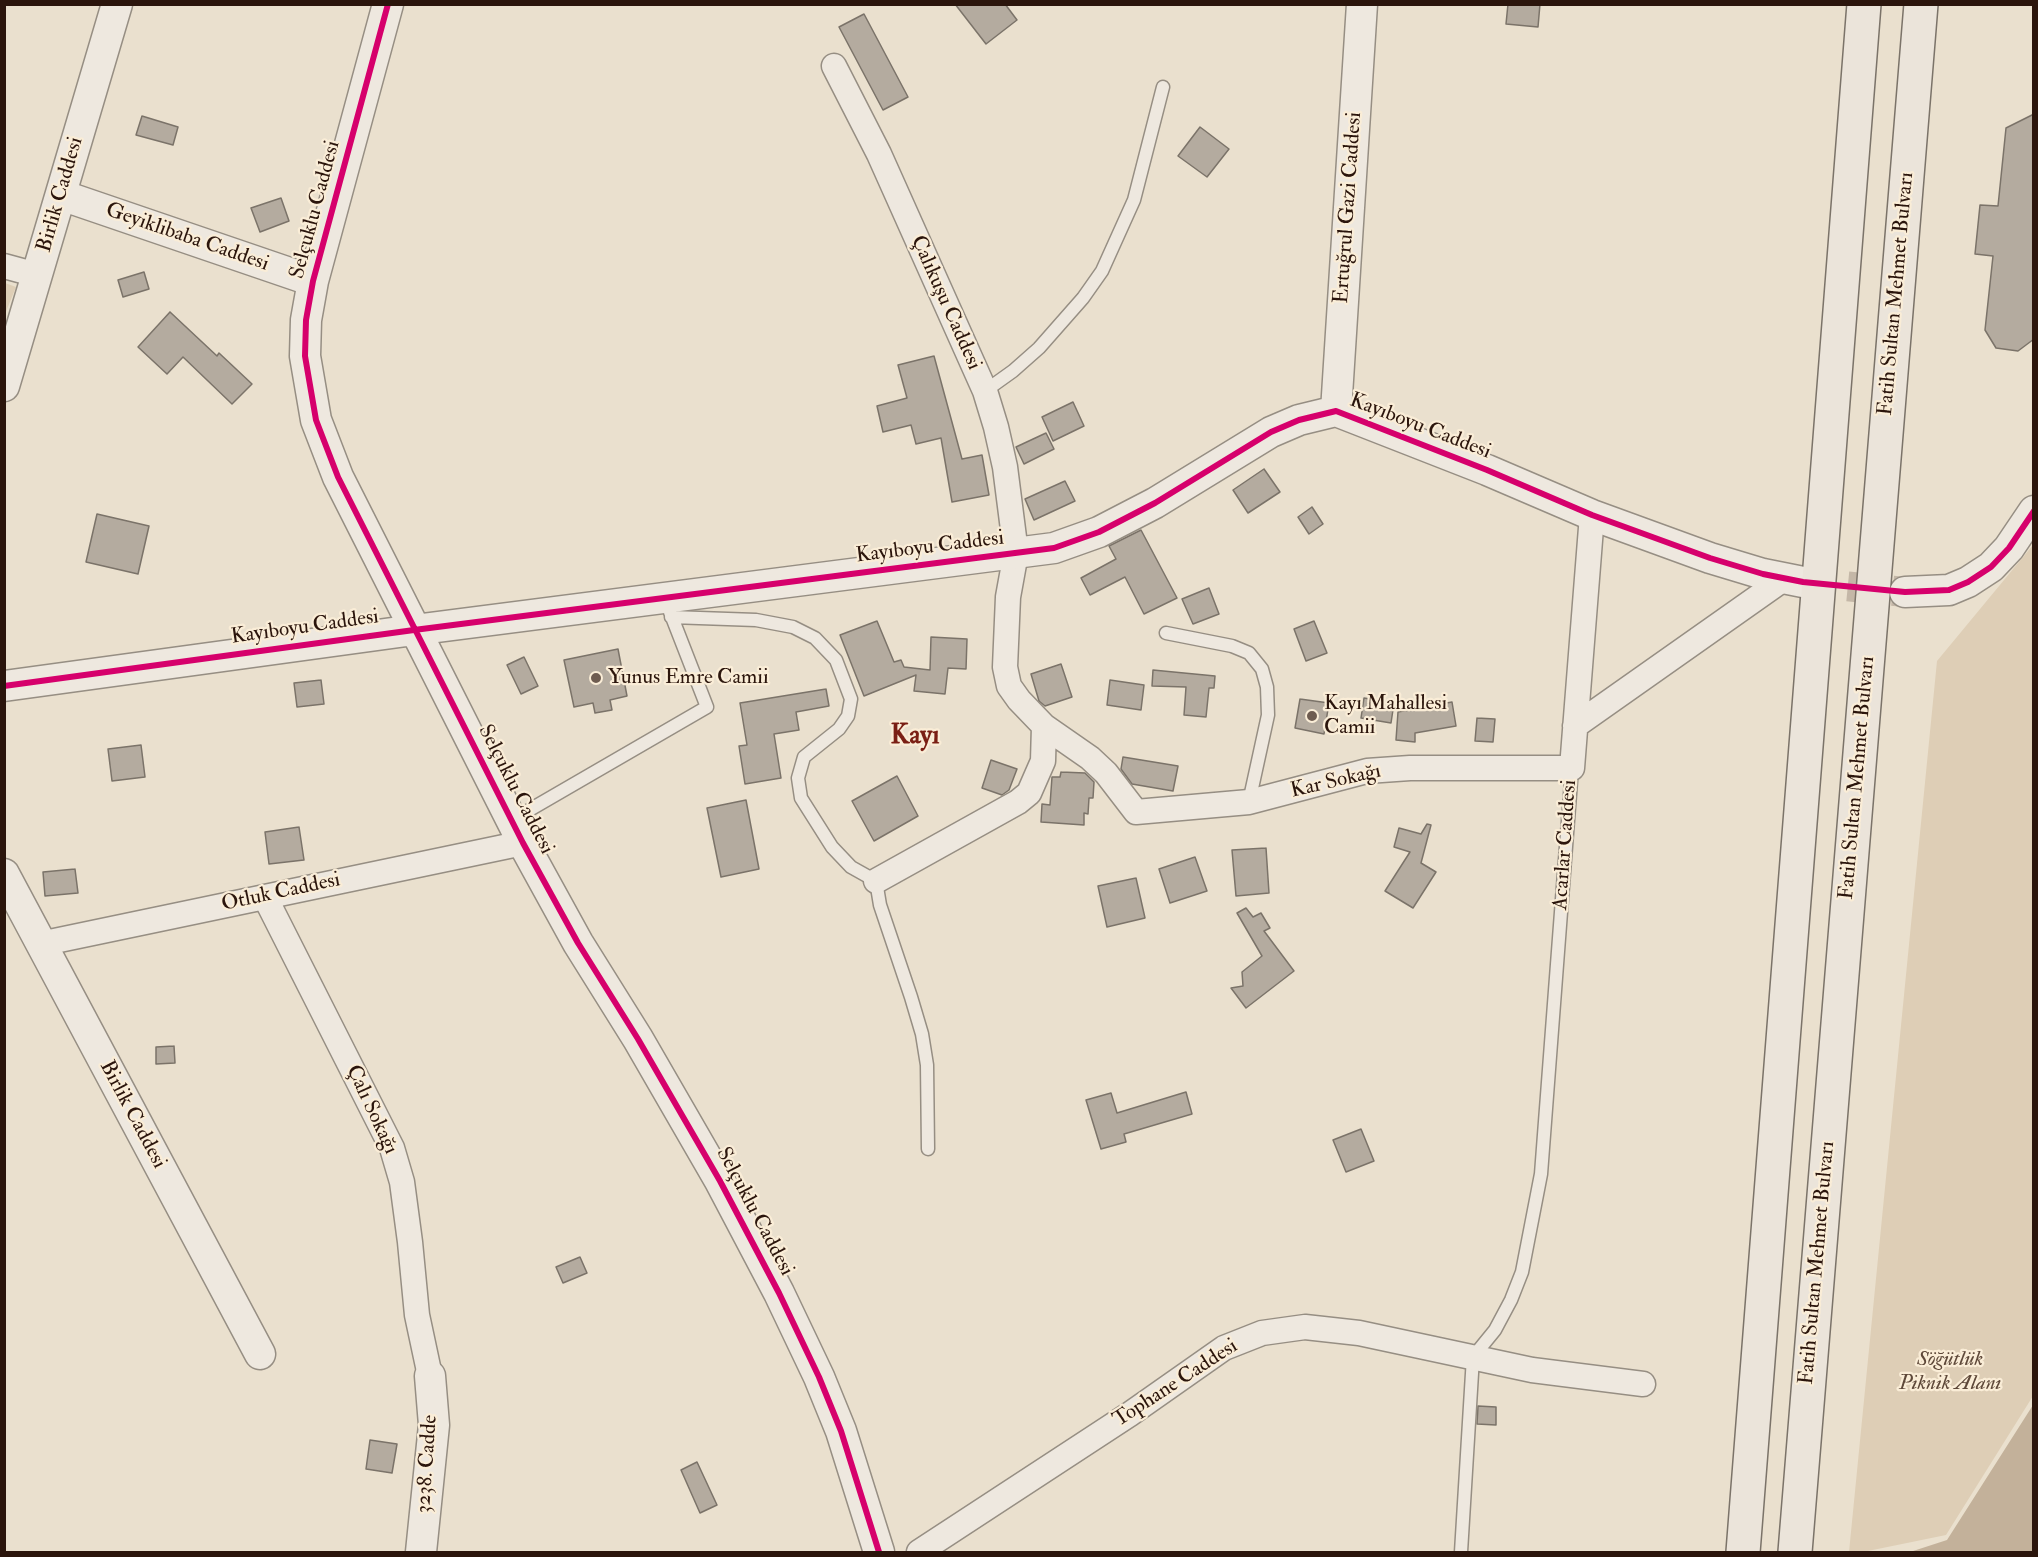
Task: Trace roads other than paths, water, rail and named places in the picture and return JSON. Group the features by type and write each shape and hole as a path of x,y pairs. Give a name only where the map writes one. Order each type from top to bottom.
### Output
{"highway":[{"path":"1743,1552 1863,4"},
{"name":"Fatih Sultan Mehmet Bulvarı","path":"1794,1552 1921,4"}],"street":[{"name":"Birlik Caddesi","path":"6,375 117,4"},
{"name":"Selçuklu Caddesi","path":"388,4 313,281 306,320 305,356 316,420 338,477 517,832 578,943 638,1039 720,1180 779,1293 819,1377 841,1431 879,1552"},
{"name":"Ertuğrul Gazi Caddesi","path":"1336,411 1362,4"},
{"name":"Çalıkuşu Caddesi","path":"834,66 879,154 984,391 996,427 1005,467 1017,553 1008,597 1005,667 1009,686 1044,726 1090,758 1106,773 1137,812"},
{"name":"Geyiklibaba Caddesi","path":"61,195 313,281"},
{"path":"4,266 37,275"},
{"name":"Kayıboyu Caddesi","path":"4,686 414,630 668,607 1054,548 1100,532 1155,503 1271,432 1299,420 1336,411 1487,470 1592,515 1710,558 1763,574 1794,580"},
{"path":"1905,592 1949,590 1968,582 1991,567 2009,548 2034,511"},
{"name":"Acarlar Caddesi","path":"1572,768 1592,515"},
{"path":"1575,726 1794,580"},
{"path":"876,880 1018,802 1029,793 1043,761 1044,726"},
{"name":"Kar Sokağı","path":"1137,812 1249,802 1367,771 1410,768 1572,768"},
{"name":"Otluk Caddesi","path":"40,944 265,897 517,832"},
{"name":"Birlik Caddesi","path":"4,874 260,1354"},
{"name":"Çalı Sokağı","path":"265,897 392,1148 402,1182 417,1315 430,1376"},
{"name":"Tophane Caddesi","path":"919,1552 1130,1414 1224,1348 1262,1333 1305,1327 1359,1333 1532,1370 1643,1384"},
{"name":"3238. Cadde","path":"421,1552 434,1425 430,1376"}],"lane":[{"path":"984,391 1013,370 1047,340 1083,298 1102,271 1134,200 1163,87"},
{"path":"517,832 707,708 668,607 793,627 815,638 836,660 850,699 848,716 839,729 804,757 798,778 801,798 832,847 851,867 876,880 880,905 922,1034 927,1065 928,1149"},
{"path":"1166,633 1232,646 1249,653 1262,669 1267,687 1268,715 1249,802"},
{"name":"Acarlar Caddesi","path":"1473,1357 1495,1330 1511,1300 1522,1272 1541,1174 1572,768"},
{"path":"1461,1552 1473,1357"}],"tunnel":[{"path":"1803,582 1905,592"}],"place":[{"name":"Yunus Emre Camii","path":"596,678"},
{"name":"Kayı Mahallesi Camii","path":"1312,716"}],"district":[{"name":"Kayı","path":"915,737"}],"park label":[{"name":"Söğütlük Piknik Alanı","path":"1950,1372"}]}
